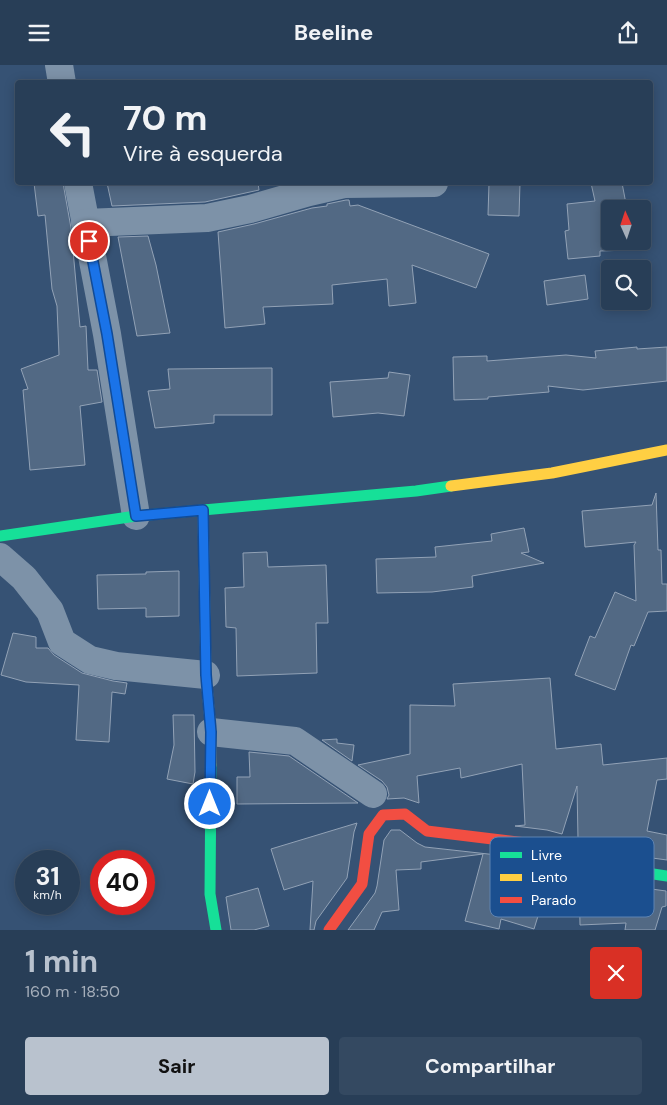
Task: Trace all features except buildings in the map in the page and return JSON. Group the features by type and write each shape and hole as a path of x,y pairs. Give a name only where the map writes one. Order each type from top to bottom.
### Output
{"street":[{"path":"59,65 62,80"},
{"path":"78,185 107,334 136,516"},
{"path":"85,223 207,217 250,209 340,185"},
{"path":"0,535 136,516 426,490 552,473 667,450"},
{"path":"203,510 206,675 211,732 210,895 216,930"},
{"path":"0,557 24,578 50,611 62,642 90,660 116,666 206,675"},
{"path":"211,732 295,741 373,794"},
{"path":"329,930 362,884 369,834 383,815 405,814 427,831 490,839"},
{"path":"654,874 667,876"}],"traffic: fast":[{"path":"0,536 136,516 416,491 451,486"},
{"path":"211,765 210,894 216,930"},
{"path":"654,874 667,876"}],"traffic: slow":[{"path":"451,486 552,473 667,450"},
{"path":"203,510 206,675 211,732 211,765"}],"traffic: jam":[{"path":"329,930 362,884 369,834 383,815 405,814 427,831 490,839"}],"route":[{"path":"89,241 107,334 136,516 203,510 206,675 211,732 210,804"}]}
